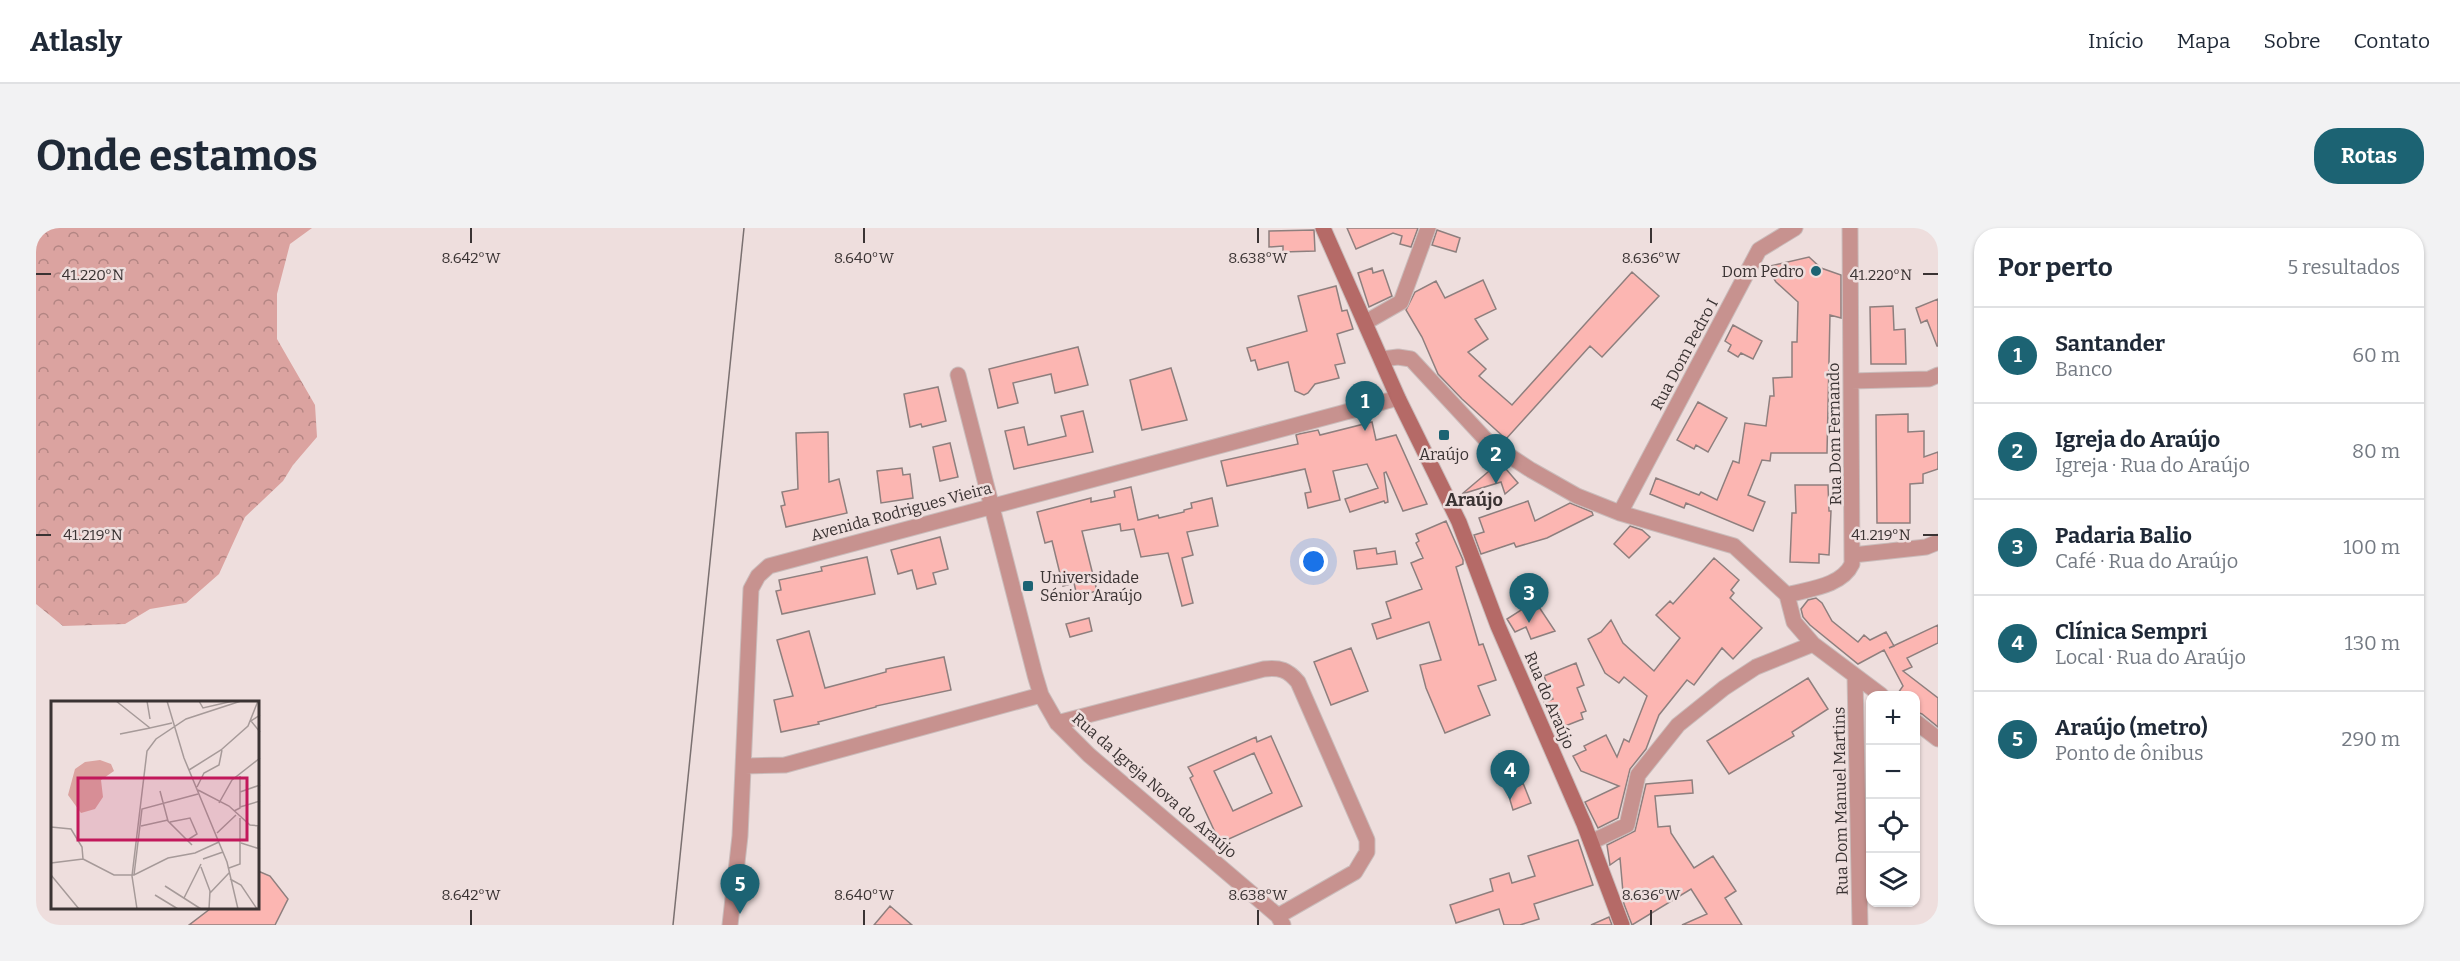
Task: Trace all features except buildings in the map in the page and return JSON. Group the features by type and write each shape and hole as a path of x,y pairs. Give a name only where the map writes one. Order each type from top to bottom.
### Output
{"main road":[{"name":"Rua do Araújo","path":"1323,228 1398,398 1459,522 1498,626 1592,842 1622,925"}],"street":[{"path":"1366,322 1401,302 1428,228"},
{"name":"Rua Dom Pedro I","path":"1620,513 1759,250 1795,228"},
{"name":"Rua Dom Fernando","path":"1850,228 1853,555"},
{"path":"1382,359 1398,357 1411,359 1488,442 1577,496 1620,513 1734,546 1787,595 1794,622 1813,644 1874,691"},
{"name":"Rua da Igreja Nova do Araújo","path":"958,375 1041,695 1057,723 1089,755 1280,920"},
{"path":"1851,381 1929,379 1938,375"},
{"name":"Avenida Rodrigues Vieira","path":"730,925 745,766 751,589 758,576 769,566 1398,398"},
{"path":"1787,595 1838,580 1847,574 1853,555 1926,547 1938,542"},
{"path":"1592,842 1627,825 1638,775 1678,725 1724,688 1756,667 1813,644"},
{"path":"1057,723 1264,669 1278,668 1291,673 1298,682 1367,840 1367,852 1355,872 1280,920"},
{"name":"Rua Dom Manuel Martins","path":"1855,676 1860,925"},
{"path":"745,766 784,765 1041,695"},
{"path":"1920,725 1938,739"}],"green space":[{"path":"36,228 312,228 290,244 277,294 277,339 315,405 317,437 293,465 283,481 245,517 219,574 186,603 150,609 125,624 63,626 36,604"}],"tram line":[{"path":"673,925 744,228"}],"place":[{"name":"Dom Pedro","path":"1816,271"},
{"name":"Santander","path":"1365,431"},
{"name":"Araújo","path":"1444,435"},
{"name":"Igreja do Araújo","path":"1496,484"},
{"name":"Universidade Sénior Araújo","path":"1028,586"},
{"name":"Padaria Balio","path":"1529,623"},
{"name":"Clínica Sempri","path":"1510,800"},
{"name":"Araújo (metro)","path":"740,914"}],"district":[{"name":"Araújo","path":"1474,500"}]}
